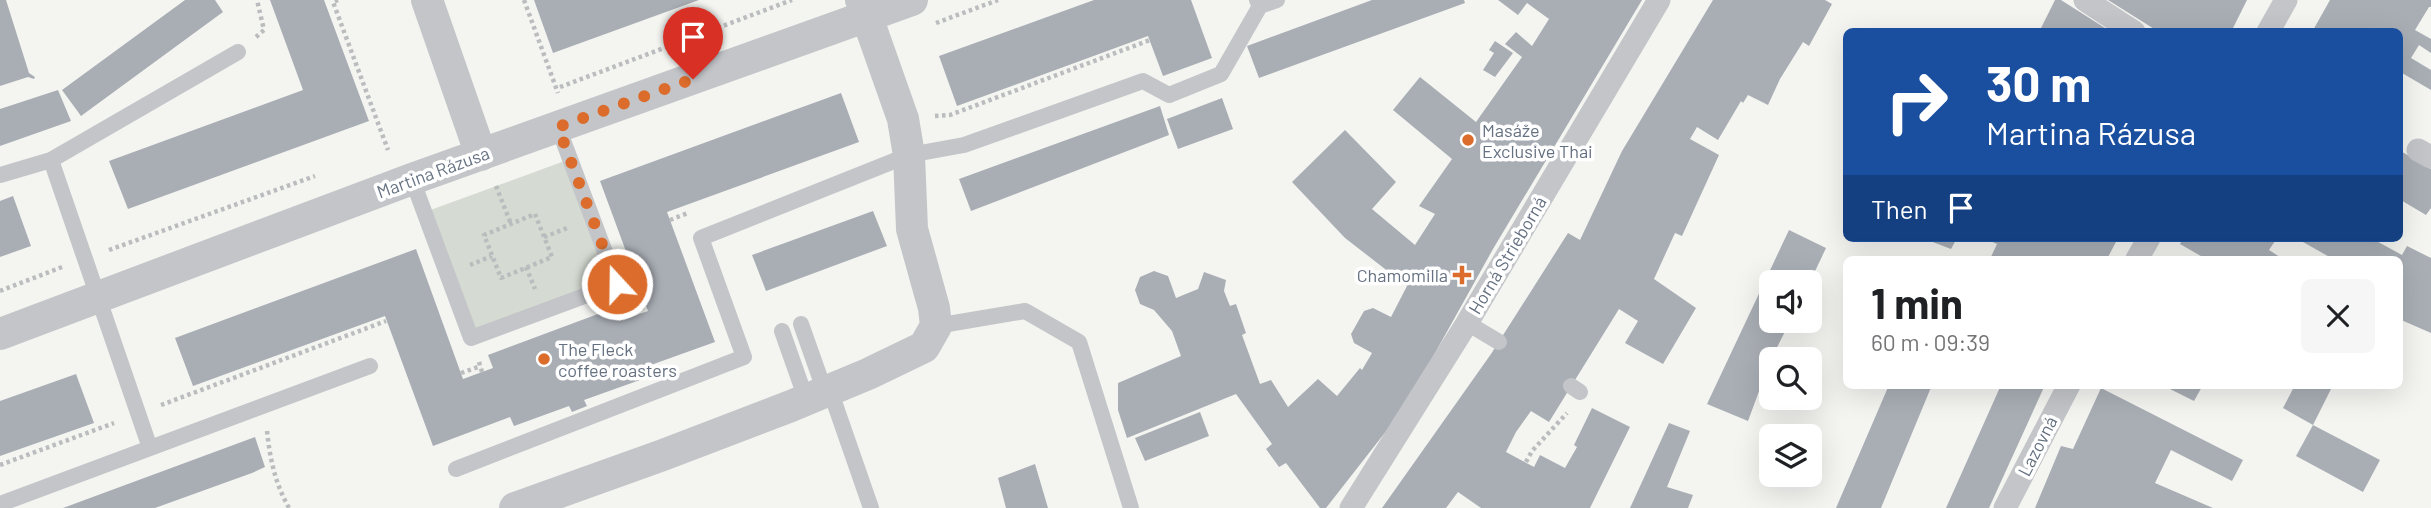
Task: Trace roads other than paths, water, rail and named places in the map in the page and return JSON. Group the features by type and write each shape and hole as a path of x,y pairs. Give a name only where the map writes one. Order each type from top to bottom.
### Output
{"street":[{"path":"428,0 481,155"},
{"name":"Martina Rázusa","path":"0,334 412,179 564,125 864,8 912,0"},
{"name":"Horná Strieborná","path":"1351,508 1467,323 1659,0"},
{"path":"2085,0 2128,28"},
{"path":"2270,28 2286,0"},
{"path":"515,508 820,394 924,347 936,326 934,308 912,229 909,155 903,119 864,8"},
{"name":"Lazovná","path":"2005,508 2066,389"}],"lane":[{"path":"456,469 744,357 701,238 909,155 964,145 1143,81 1169,95 1221,74 1259,3 1277,0"},
{"path":"0,175 51,160 238,52"},
{"path":"412,179 471,338 617,284 564,125"},
{"path":"51,160 150,448"},
{"path":"936,326 1025,311 1079,342 1131,508"},
{"path":"1467,323 1499,342"},
{"path":"801,324 820,394"},
{"path":"782,331 820,394 871,508"},
{"path":"0,504 370,366"}],"place":[{"name":"Masáže Exclusive Thai","path":"1468,140"},
{"name":"Chamomilla","path":"1462,275"},
{"name":"The Fleck coffee roasters","path":"544,359"}]}
